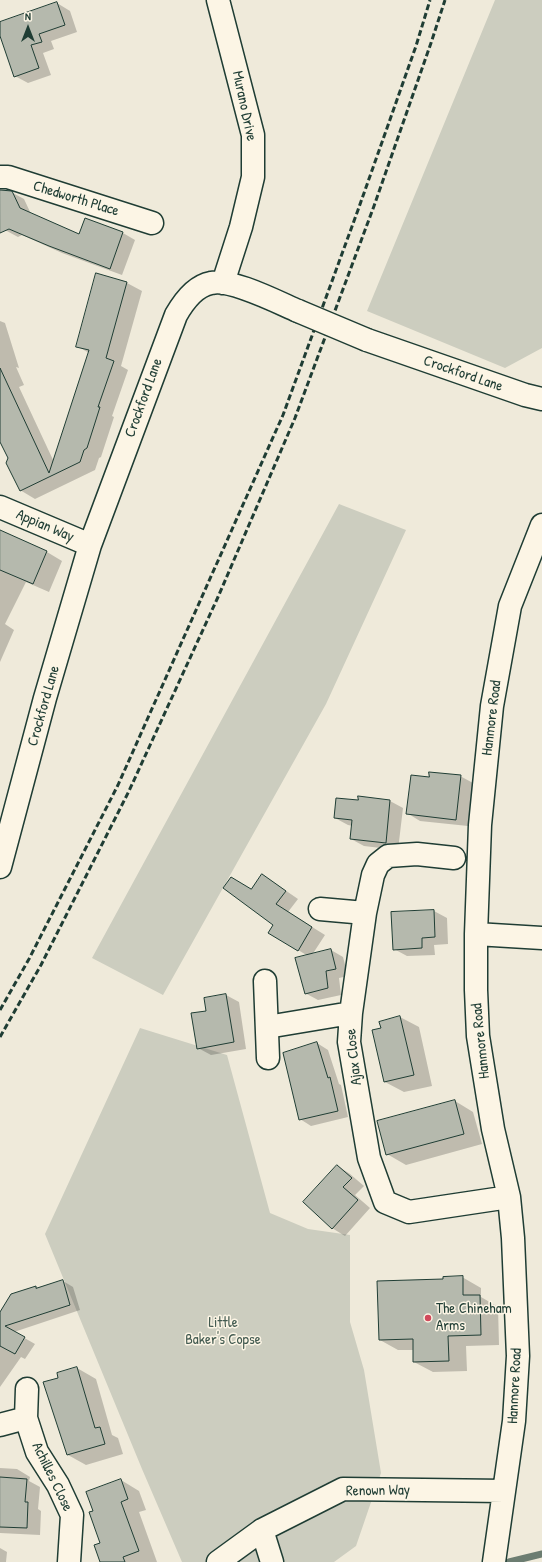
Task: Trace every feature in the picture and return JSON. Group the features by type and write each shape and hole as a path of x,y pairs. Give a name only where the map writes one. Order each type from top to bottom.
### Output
{"street":[{"name":"Murano Drive","path":"218,0 253,135 253,178 241,227 223,283"},
{"name":"Chedworth Place","path":"0,177 8,178 152,223"},
{"name":"Crockford Lane","path":"0,867 45,698 90,545 176,315 188,297 201,286 212,282 232,284 368,340 525,395 542,399"},
{"name":"Appian Way","path":"0,507 90,545"},
{"name":"Hanmore Road","path":"494,1562 514,1421 518,1356 513,1238 509,1197 493,1129 478,1036 476,934 480,826 492,706 510,606 542,525"},
{"name":"Ajax Close","path":"454,858 417,854 388,856 378,864 373,875 365,913 351,1013 349,1042 369,1158 385,1202 409,1212 509,1197"},
{"path":"320,909 365,913"},
{"path":"476,934 542,938"},
{"path":"265,981 268,1058"},
{"path":"267,1027 351,1013"},
{"name":"Achilles Close","path":"27,1389 26,1418 37,1452 58,1485 72,1515 69,1562"},
{"path":"0,1424 26,1418"},
{"name":"Renown Way","path":"218,1562 262,1530 343,1489 504,1491"},
{"path":"262,1530 272,1562"}],"green space":[{"path":"495,0 542,0 542,348 505,368 367,311"},
{"path":"339,504 406,530 326,704 163,995 92,958"},
{"name":"Little Baker's Copse","path":"140,1028 227,1055 270,1213 308,1229 350,1235 350,1322 364,1370 381,1473 356,1546 334,1562 182,1562 45,1234"}],"building":[{"path":"57,2 65,25 39,34 42,42 31,45 39,68 14,77 0,36 0,22"},
{"path":"0,190 12,191 20,208 79,234 85,218 123,232 110,269 9,229 0,233"},
{"path":"96,273 127,282 106,358 114,361 98,407 100,407 87,448 84,450 80,462 20,491 6,463 8,458 0,442 0,368 49,473 89,350 76,347"},
{"path":"0,530 47,551 33,584 0,570"},
{"path":"429,772 461,775 456,820 406,814 411,775 429,777"},
{"path":"358,796 390,800 386,843 350,839 352,820 334,818 336,798 358,800"},
{"path":"262,874 286,891 276,904 312,927 298,951 268,933 273,925 223,888 231,877 251,889"},
{"path":"434,910 435,937 422,938 422,948 393,950 391,912"},
{"path":"331,949 336,969 326,971 328,988 305,994 295,958"},
{"path":"226,994 234,1042 197,1049 191,1013 206,1011 204,998"},
{"path":"400,1016 414,1075 384,1082 372,1030 381,1028 379,1022"},
{"path":"317,1042 328,1078 330,1077 338,1111 299,1120 283,1053"},
{"path":"455,1100 464,1134 386,1155 377,1121"},
{"path":"337,1165 352,1178 343,1187 358,1200 332,1229 303,1202"},
{"path":"463,1276 463,1295 480,1295 481,1335 448,1336 449,1361 413,1362 413,1339 379,1340 377,1281 443,1279 443,1277"},
{"path":"63,1280 70,1305 5,1326 25,1337 15,1354 0,1346 0,1312 11,1294 36,1286 36,1288"},
{"path":"77,1367 95,1428 100,1427 105,1444 67,1455 43,1382 58,1378 57,1373"},
{"path":"0,1477 27,1479 25,1502 28,1502 27,1528 0,1527"},
{"path":"121,1479 128,1499 121,1502 139,1551 123,1557 125,1562 100,1562 94,1545 100,1543 89,1512 93,1511 86,1492"}],"waterway":[{"path":"509,1562 542,1554"}],"railway":[{"path":"0,1010 29,959 118,785 283,415 358,210 416,46 430,0"},
{"path":"0,1037 41,965 129,791 218,597 295,418 374,206 445,0"}],"place":[{"name":"The Chineham Arms","path":"428,1318"}]}
